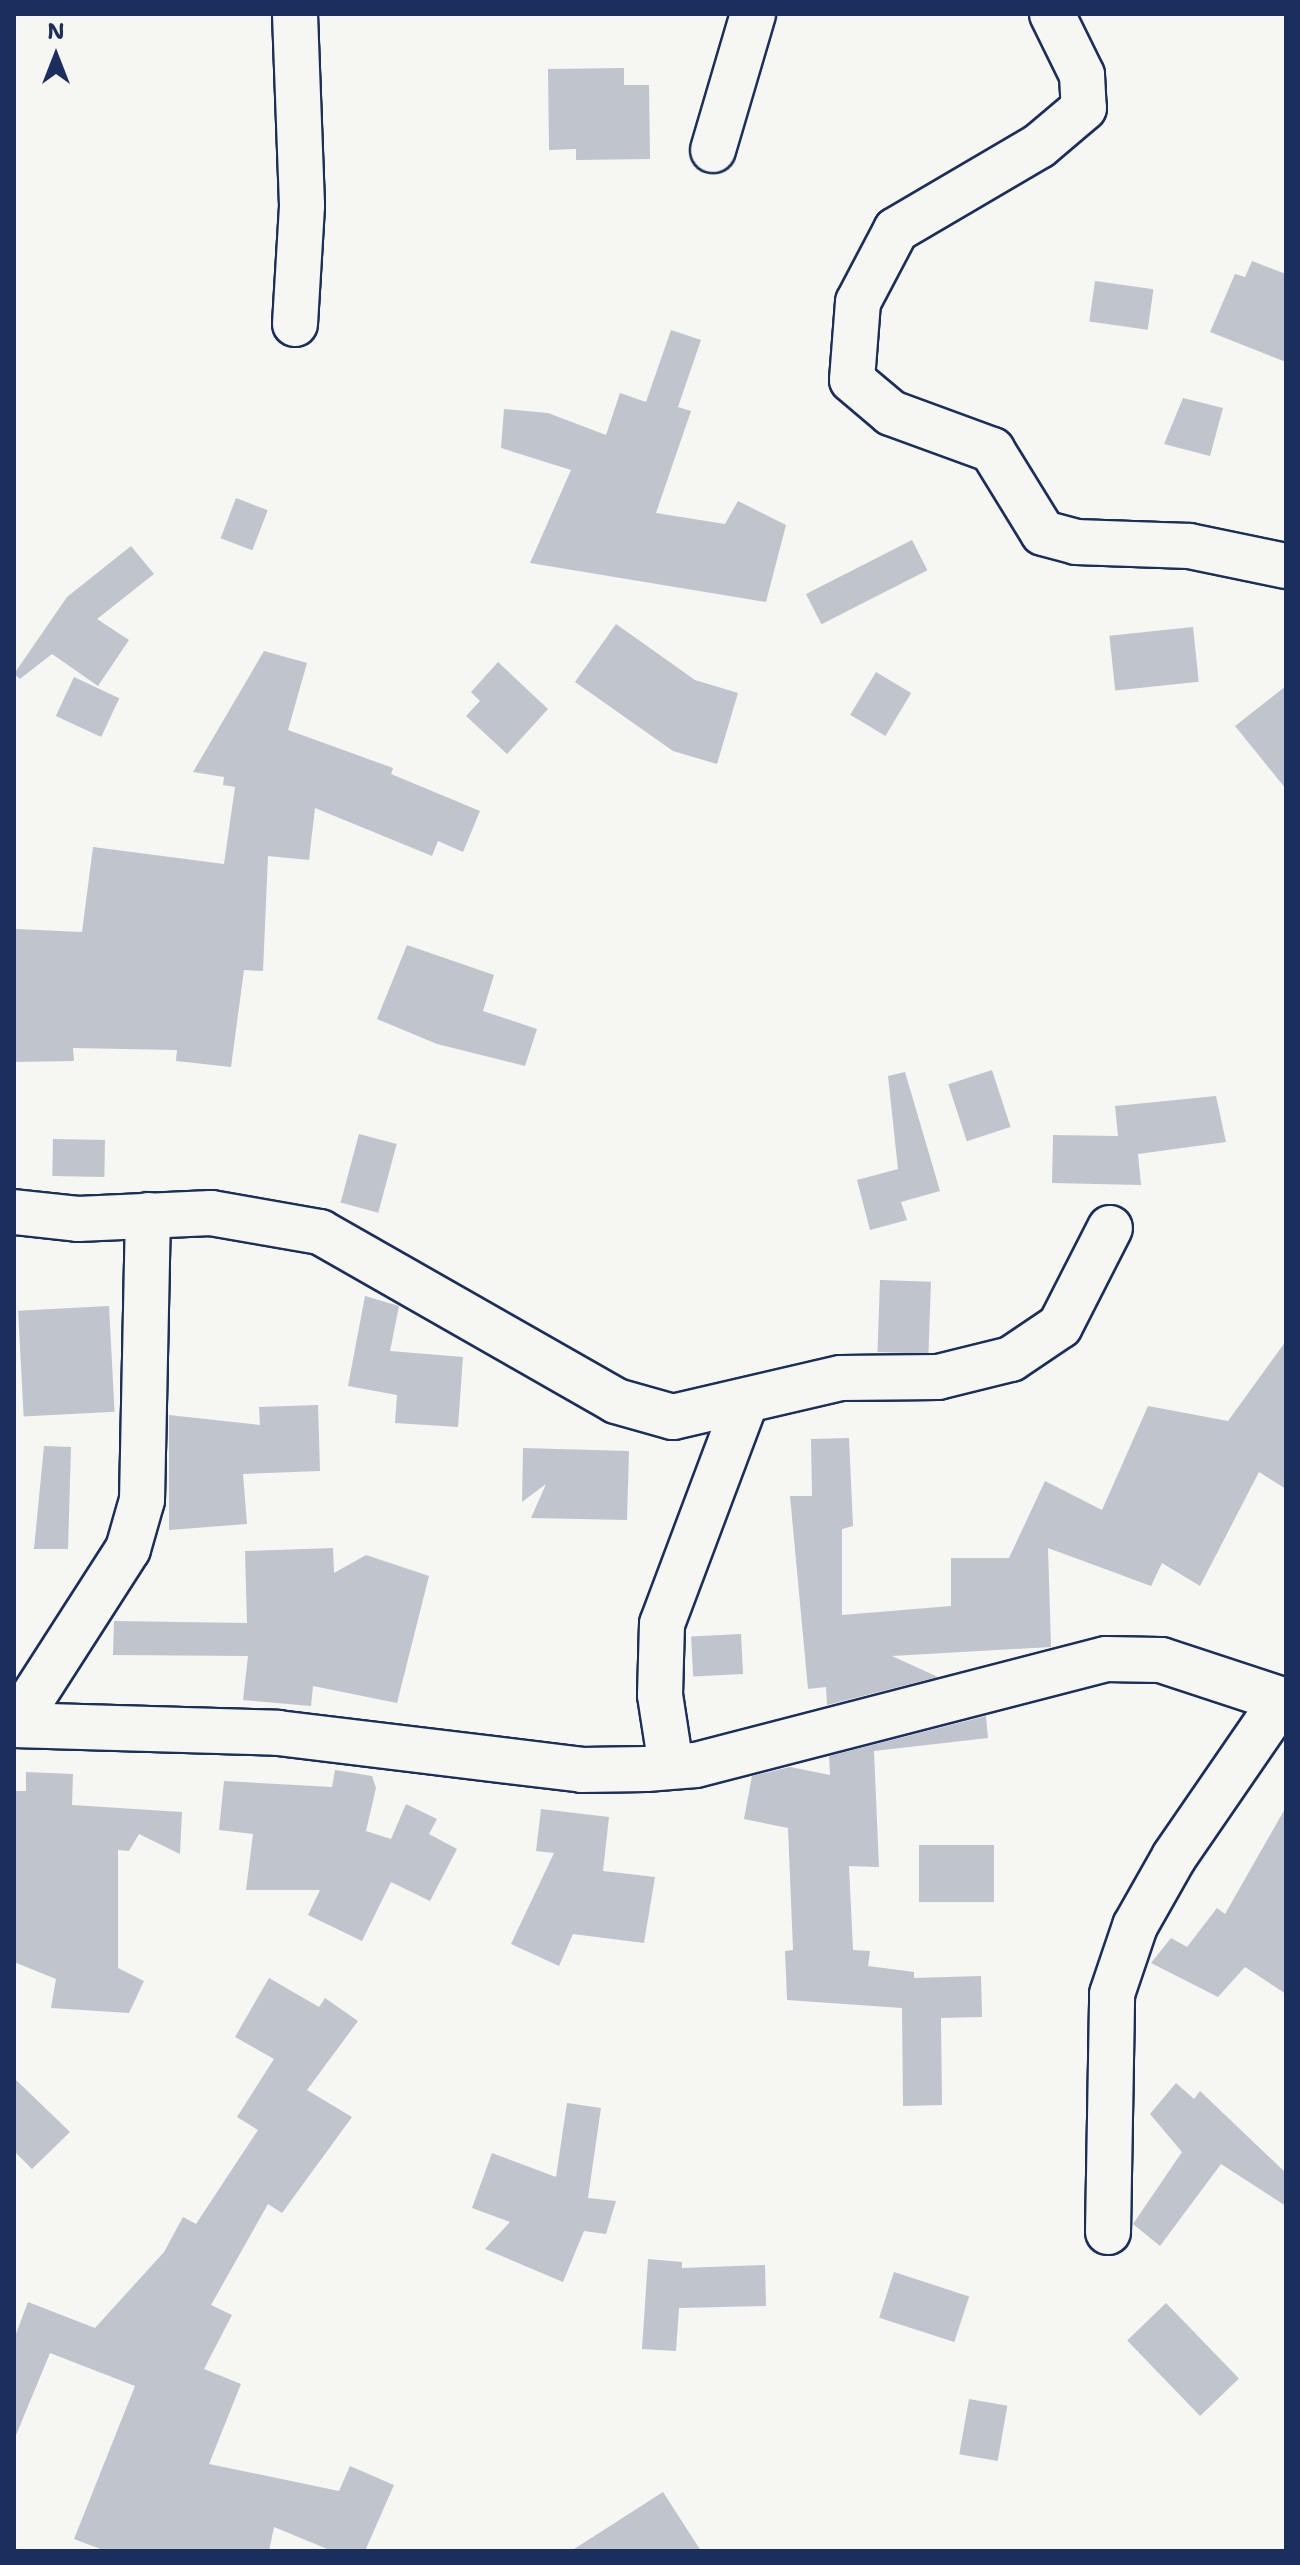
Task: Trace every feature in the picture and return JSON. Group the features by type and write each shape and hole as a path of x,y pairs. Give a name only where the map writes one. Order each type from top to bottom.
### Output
{"street":[{"path":"295,14 302,205 295,324"},
{"path":"713,150 753,14"},
{"path":"1052,14 1082,75 1084,108 1039,146 896,230 858,302 852,380 891,413 992,450 1043,533 1076,542 1189,546 1286,566"},
{"path":"14,1212 211,1213 320,1232 616,1401 673,1417 841,1378 938,1377 1011,1359 1060,1326 1110,1228"},
{"path":"14,1725 128,1549 142,1500 148,1215"},
{"path":"671,1766 660,1695 662,1624 746,1401"},
{"path":"14,1725 278,1733 582,1770 671,1766 1106,1659 1161,1660 1284,1700 1174,1857 1135,1926 1112,1994 1108,2232"}],"building":[{"path":"624,68 624,85 649,85 650,159 576,160 576,149 549,150 548,69"},
{"path":"1252,261 1286,274 1286,362 1210,332 1235,274 1245,277"},
{"path":"1095,281 1153,289 1148,330 1089,322"},
{"path":"671,330 701,340 678,407 691,411 656,513 725,524 738,501 786,525 766,602 530,563 571,470 501,448 504,409 548,413 606,435 620,393 646,402"},
{"path":"1183,398 1223,408 1210,456 1164,444"},
{"path":"236,498 268,510 252,550 221,538"},
{"path":"912,540 927,570 821,624 806,594"},
{"path":"131,546 154,574 97,619 129,640 98,686 52,654 20,679 14,674 67,597"},
{"path":"616,624 695,680 738,693 717,764 673,751 575,682"},
{"path":"1193,627 1199,682 1115,690 1109,636"},
{"path":"264,651 307,663 288,730 393,768 391,774 480,811 463,852 438,841 432,856 315,808 309,860 268,856 263,971 244,970 231,1067 176,1061 177,1050 73,1048 74,1061 14,1062 16,929 82,932 93,847 224,864 235,787 223,785 224,777 193,772"},
{"path":"498,662 548,709 507,754 466,716 480,701 471,692"},
{"path":"876,672 911,693 885,736 850,715"},
{"path":"74,677 119,698 101,737 56,716"},
{"path":"1286,686 1286,789 1235,726"},
{"path":"407,945 494,975 483,1011 537,1029 525,1066 437,1044 377,1019"},
{"path":"992,1070 1011,1127 967,1141 948,1084"},
{"path":"905,1072 940,1191 901,1202 907,1220 870,1230 857,1180 898,1169 888,1076"},
{"path":"1216,1096 1226,1142 1138,1154 1141,1185 1052,1183 1053,1135 1118,1136 1115,1106"},
{"path":"359,1134 397,1144 378,1213 341,1203"},
{"path":"53,1139 105,1140 104,1177 52,1176"},
{"path":"880,1280 931,1282 928,1354 877,1352"},
{"path":"365,1296 399,1306 390,1351 463,1357 458,1427 395,1423 397,1395 348,1386"},
{"path":"109,1306 115,1412 24,1417 18,1311"},
{"path":"1286,1341 1286,1489 1259,1472 1200,1586 1162,1563 1151,1586 1048,1548 1051,1647 892,1656 938,1677 827,1705 826,1687 808,1689 790,1496 812,1496 811,1439 849,1438 853,1526 842,1529 842,1615 951,1606 951,1558 1009,1558 1045,1481 1102,1510 1148,1406 1228,1421"},
{"path":"318,1405 320,1471 243,1474 247,1524 169,1530 169,1415 260,1425 259,1407"},
{"path":"44,1446 71,1447 68,1549 34,1549"},
{"path":"523,1448 629,1451 627,1520 531,1518 546,1484 522,1502"},
{"path":"333,1548 334,1573 366,1555 429,1576 397,1703 313,1686 311,1706 243,1700 248,1656 113,1655 114,1621 247,1623 245,1551"},
{"path":"741,1634 743,1674 693,1677 691,1637"},
{"path":"986,1716 988,1738 874,1751 879,1867 849,1866 853,1950 870,1951 868,1966 914,1972 914,1978 981,1976 982,2017 941,2018 942,2105 903,2106 902,2008 787,2000 785,1951 793,1950 788,1828 744,1819 752,1776 790,1767 830,1775 829,1756"},
{"path":"335,1770 372,1776 376,1788 366,1831 391,1839 406,1804 437,1819 429,1834 457,1849 430,1901 391,1882 362,1941 308,1915 320,1890 246,1890 253,1834 219,1830 224,1781 332,1787"},
{"path":"26,1772 73,1774 72,1805 182,1812 180,1854 139,1834 129,1851 118,1850 118,1968 144,1981 129,2013 51,2008 56,1979 14,1962 14,1791 26,1791"},
{"path":"1286,1807 1286,1994 1245,1967 1218,1997 1151,1963 1171,1938 1187,1947 1217,1908 1225,1914"},
{"path":"541,1809 609,1817 603,1871 655,1877 644,1943 573,1934 559,1966 511,1944 554,1853 536,1851"},
{"path":"919,1845 994,1845 994,1902 919,1902"},
{"path":"269,1978 319,2007 325,1998 358,2021 307,2090 352,2117 282,2213 268,2204 211,2305 232,2315 204,2369 241,2384 209,2464 339,2491 350,2466 394,2485 365,2551 332,2551 274,2527 269,2551 106,2551 74,2539 135,2386 50,2353 14,2440 14,2339 28,2302 95,2328 164,2252 183,2217 196,2224 258,2130 237,2117 274,2059 235,2037"},
{"path":"14,2078 70,2132 32,2169 14,2151"},
{"path":"1176,2083 1194,2099 1200,2091 1286,2173 1286,2206 1221,2164 1160,2246 1133,2224 1182,2152 1150,2114"},
{"path":"567,2103 601,2108 588,2198 616,2201 606,2234 584,2231 563,2282 485,2249 510,2222 472,2208 492,2153 556,2177"},
{"path":"648,2259 682,2262 682,2268 765,2265 766,2306 679,2308 676,2351 642,2349"},
{"path":"894,2272 969,2296 954,2342 879,2318"},
{"path":"1166,2303 1239,2379 1200,2416 1127,2341"},
{"path":"969,2399 1007,2406 998,2461 959,2454"},
{"path":"663,2492 701,2551 571,2551"}]}
